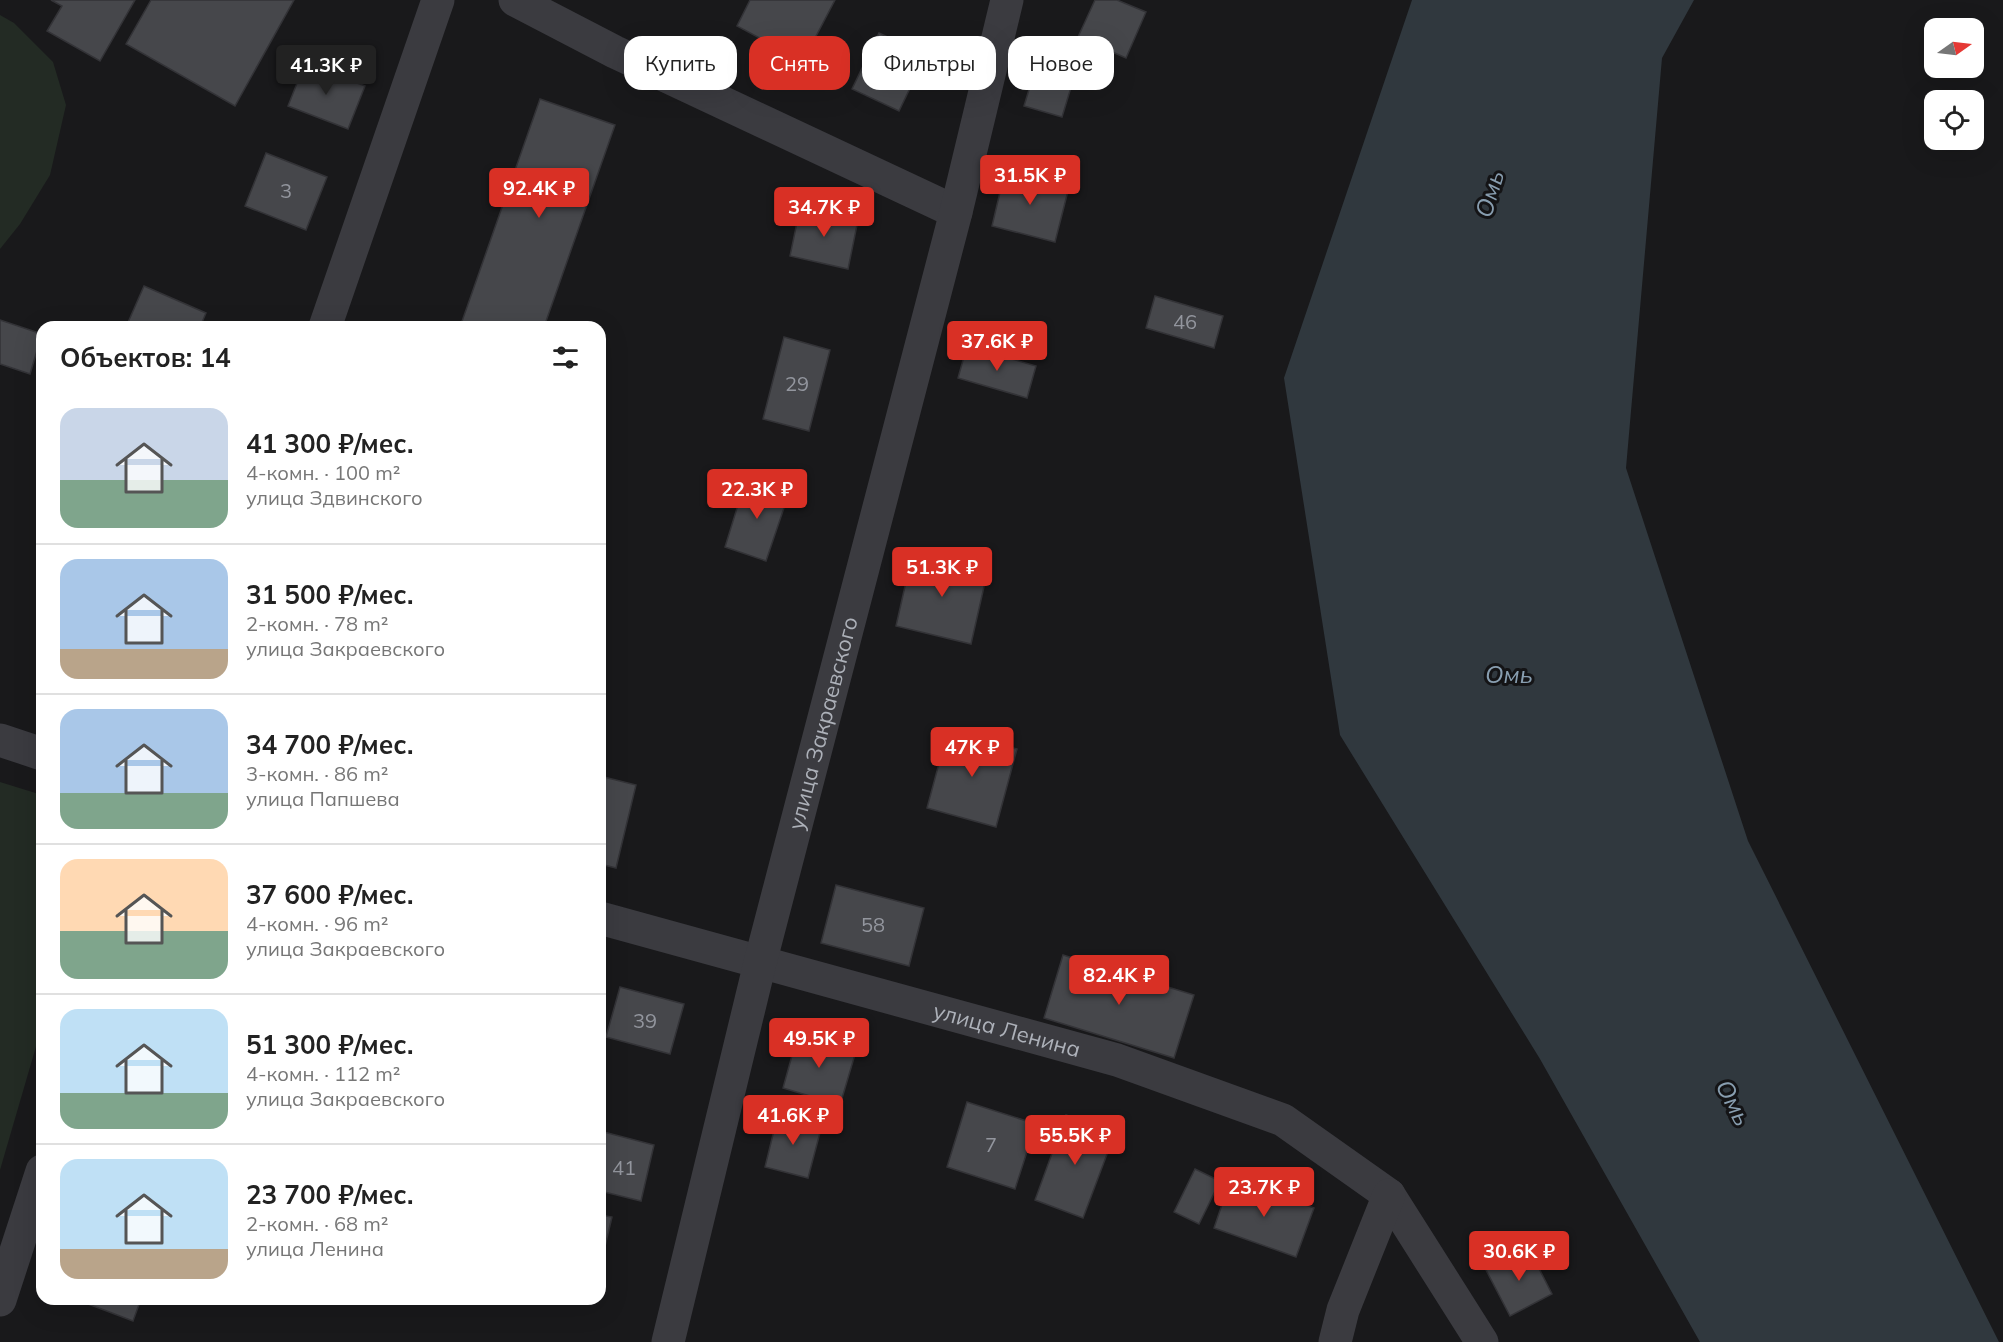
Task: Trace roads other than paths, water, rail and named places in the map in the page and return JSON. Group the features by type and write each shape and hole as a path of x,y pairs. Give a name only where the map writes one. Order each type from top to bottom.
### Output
{"street":[{"path":"327,321 438,0"},
{"path":"515,0 615,52 956,212"},
{"name":"улица Закраевского","path":"668,1342 760,963 956,212 1007,0"},
{"path":"0,740 36,752"},
{"name":"улица Ленина","path":"606,920 1117,1060 1283,1120 1389,1196"},
{"path":"0,1300 36,1189"},
{"path":"1335,1342 1343,1310 1389,1196"},
{"path":"1389,1196 1482,1342"}],"water":[{"name":"Омь","path":"1412,0 1694,0 1662,58 1626,468 1748,841 1999,1342 1700,1342 1540,1059 1340,735 1284,378"}]}
